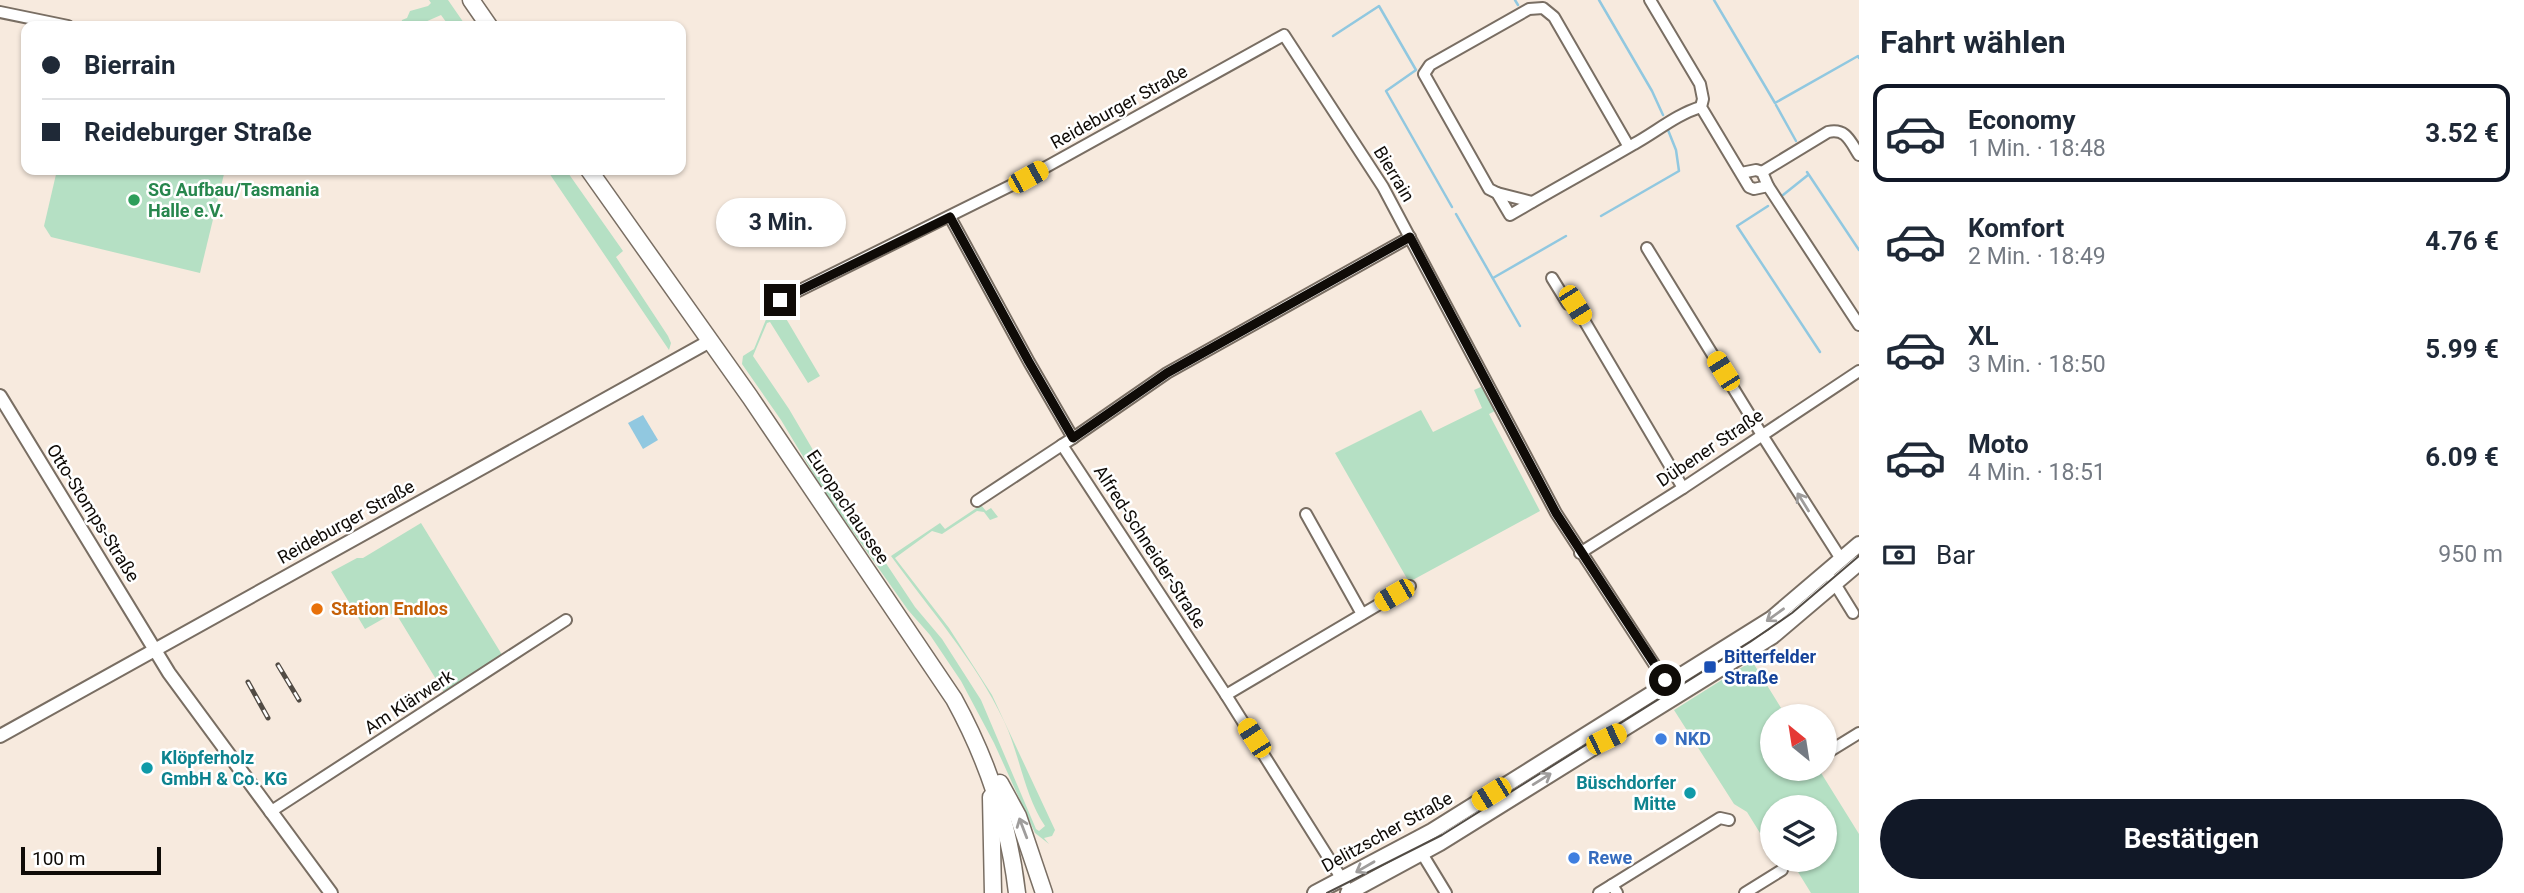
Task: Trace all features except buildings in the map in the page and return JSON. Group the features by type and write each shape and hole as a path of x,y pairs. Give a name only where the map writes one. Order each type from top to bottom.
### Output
{"main road":[{"path":"471,0 486,21"},
{"name":"Europachaussee","path":"593,175 939,674 967,723 986,764 1006,826 1017,893"},
{"name":"Delitzscher Straße","path":"1315,893 1347,888 1676,699 1773,636 1831,577 1841,559 1859,544"},
{"name":"Delitzscher Straße","path":"1418,847 1771,619 1831,577 1859,563"},
{"path":"986,764 992,805 993,893"},
{"path":"986,764 1018,816 1044,893"}],"street":[{"path":"1650,0 1700,84 1703,99 1701,107 1749,187 1754,189 1768,186"},
{"path":"1532,202 1489,189 1424,74 1430,65 1529,9 1544,8 1554,17 1629,147"},
{"path":"0,12 44,21"},
{"name":"Reideburger Straße","path":"780,300 1028,177 1284,35"},
{"name":"Bierrain","path":"1284,35 1383,187 1556,513 1676,699"},
{"path":"1497,193 1510,215 1687,111 1701,107"},
{"path":"1762,172 1828,132 1837,130 1845,133 1859,155"},
{"path":"1741,173 1756,170 1762,172 1768,186 1859,326"},
{"path":"950,217 1073,438"},
{"path":"978,500 1167,373 1410,237"},
{"path":"1647,248 1841,559"},
{"path":"1552,278 1568,304 1575,305 1683,488"},
{"name":"Reideburger Straße","path":"0,736 710,341"},
{"name":"Dübener Straße","path":"1580,553 1859,371"},
{"name":"Otto-Stomps-Straße","path":"0,396 170,673 331,893"},
{"name":"Alfred-Schneider-Straße","path":"1062,446 1226,695 1347,888"},
{"path":"1307,514 1362,614"},
{"path":"1831,577 1853,613"},
{"path":"1226,695 1410,586"},
{"name":"Am Klärwerk","path":"270,812 566,620"},
{"path":"1838,746 1859,733"},
{"path":"1599,893 1614,889 1720,818 1729,820"},
{"path":"1418,847 1446,893"},
{"path":"1745,893 1779,872"}],"green space":[{"path":"429,0 448,0 463,21 445,21 441,15 427,21 402,21 407,18 410,11 431,3"},
{"name":"SG Aufbau/Tasmania Halle e.V.","path":"56,175 224,175 200,273 51,237 44,226"},
{"path":"550,175 570,175 623,251 616,257 668,336 671,343 669,350"},
{"path":"778,305 820,376 808,383 770,322 767,323 753,356 789,409 830,479 915,607 942,639 981,700 1039,831 1045,826 1032,801 1004,721 966,656 891,556 940,523 945,529 981,505 986,511 991,508 998,517 990,520 984,512 977,511 942,534 932,531 895,558 949,628 992,695 1055,830 1052,836 1044,838 1049,844 1035,833 994,743 961,681 822,488 781,420 742,364 743,356 754,349 767,317 778,318 775,309"},
{"path":"1483,386 1495,411 1489,414 1540,511 1409,582 1335,453 1421,410 1433,432 1482,408 1474,390"},
{"path":"421,523 504,658 445,694 395,612 365,629 331,572 357,558 363,558"},
{"path":"1752,661 1779,704 1760,704 1760,781 1826,781 1835,795 1760,795 1760,833 1747,812 1734,804 1674,710"},
{"path":"1837,799 1859,834 1859,893 1811,893 1798,872 1837,872"}],"water":[{"path":"643,415 658,440 643,449 628,423"}],"waterway":[{"path":"1515,0 1518,5"},
{"path":"1599,0 1663,115"},
{"path":"1714,0 1775,103 1858,56 1859,58"},
{"path":"1333,36 1379,6 1416,70 1386,91 1452,207"},
{"path":"1776,105 1796,141"},
{"path":"1601,216 1679,171 1676,150 1668,130"},
{"path":"1807,172 1859,250"},
{"path":"1783,195 1808,175"},
{"path":"1768,206 1737,226 1820,352"},
{"path":"1456,214 1520,326"},
{"path":"1493,278 1566,236"}],"tram line":[{"path":"1327,893 1442,835 1750,642 1792,613 1859,556"}],"railway":[{"path":"278,665 299,700"},
{"path":"248,682 268,718"}],"place":[{"name":"SG Aufbau/Tasmania Halle e.V.","path":"134,200"},
{"name":"Station Endlos","path":"317,609"},
{"name":"Bitterfelder Straße","path":"1710,667"},
{"name":"NKD","path":"1661,739"},
{"name":"Klöpferholz GmbH & Co. KG","path":"147,768"},
{"name":"Büschdorfer Mitte","path":"1690,793"},
{"name":"Rewe","path":"1574,858"}],"route":[{"path":"780,300 950,217 1073,438 1167,373 1410,237 1556,513 1665,680"}]}
